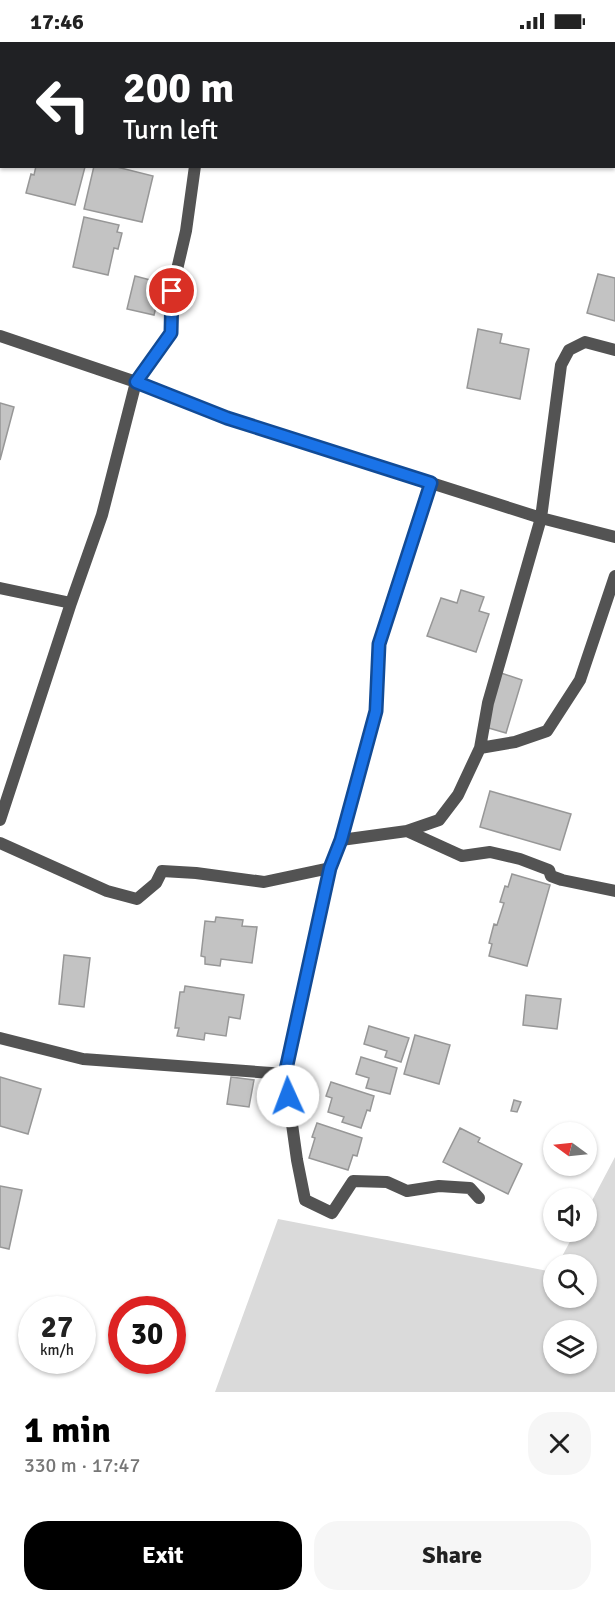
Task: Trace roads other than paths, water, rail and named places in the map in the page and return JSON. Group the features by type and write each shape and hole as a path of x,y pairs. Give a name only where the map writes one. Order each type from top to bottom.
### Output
{"street":[{"path":"0,58 0,63"},
{"path":"0,820 102,515 136,382 171,333 172,291 186,231 195,168"},
{"path":"0,336 136,382 227,418 541,518 615,537"},
{"path":"341,840 407,831 439,820 458,795 480,748 488,703 541,518 561,365 569,350 585,342 615,350"},
{"path":"431,483 379,644 376,711 341,840 330,868 285,1074 305,1200 332,1213 353,1181 387,1182 407,1191 439,1186 470,1188 479,1198"},
{"path":"480,748 515,742 547,731 580,680 615,576"},
{"path":"0,588 71,603"},
{"path":"407,831 462,856 490,852 520,859 549,870 551,876 562,880 615,891"},
{"path":"0,843 108,891 137,899 156,883 162,871 264,882 330,868"},
{"path":"0,1038 83,1059 285,1074"}]}
